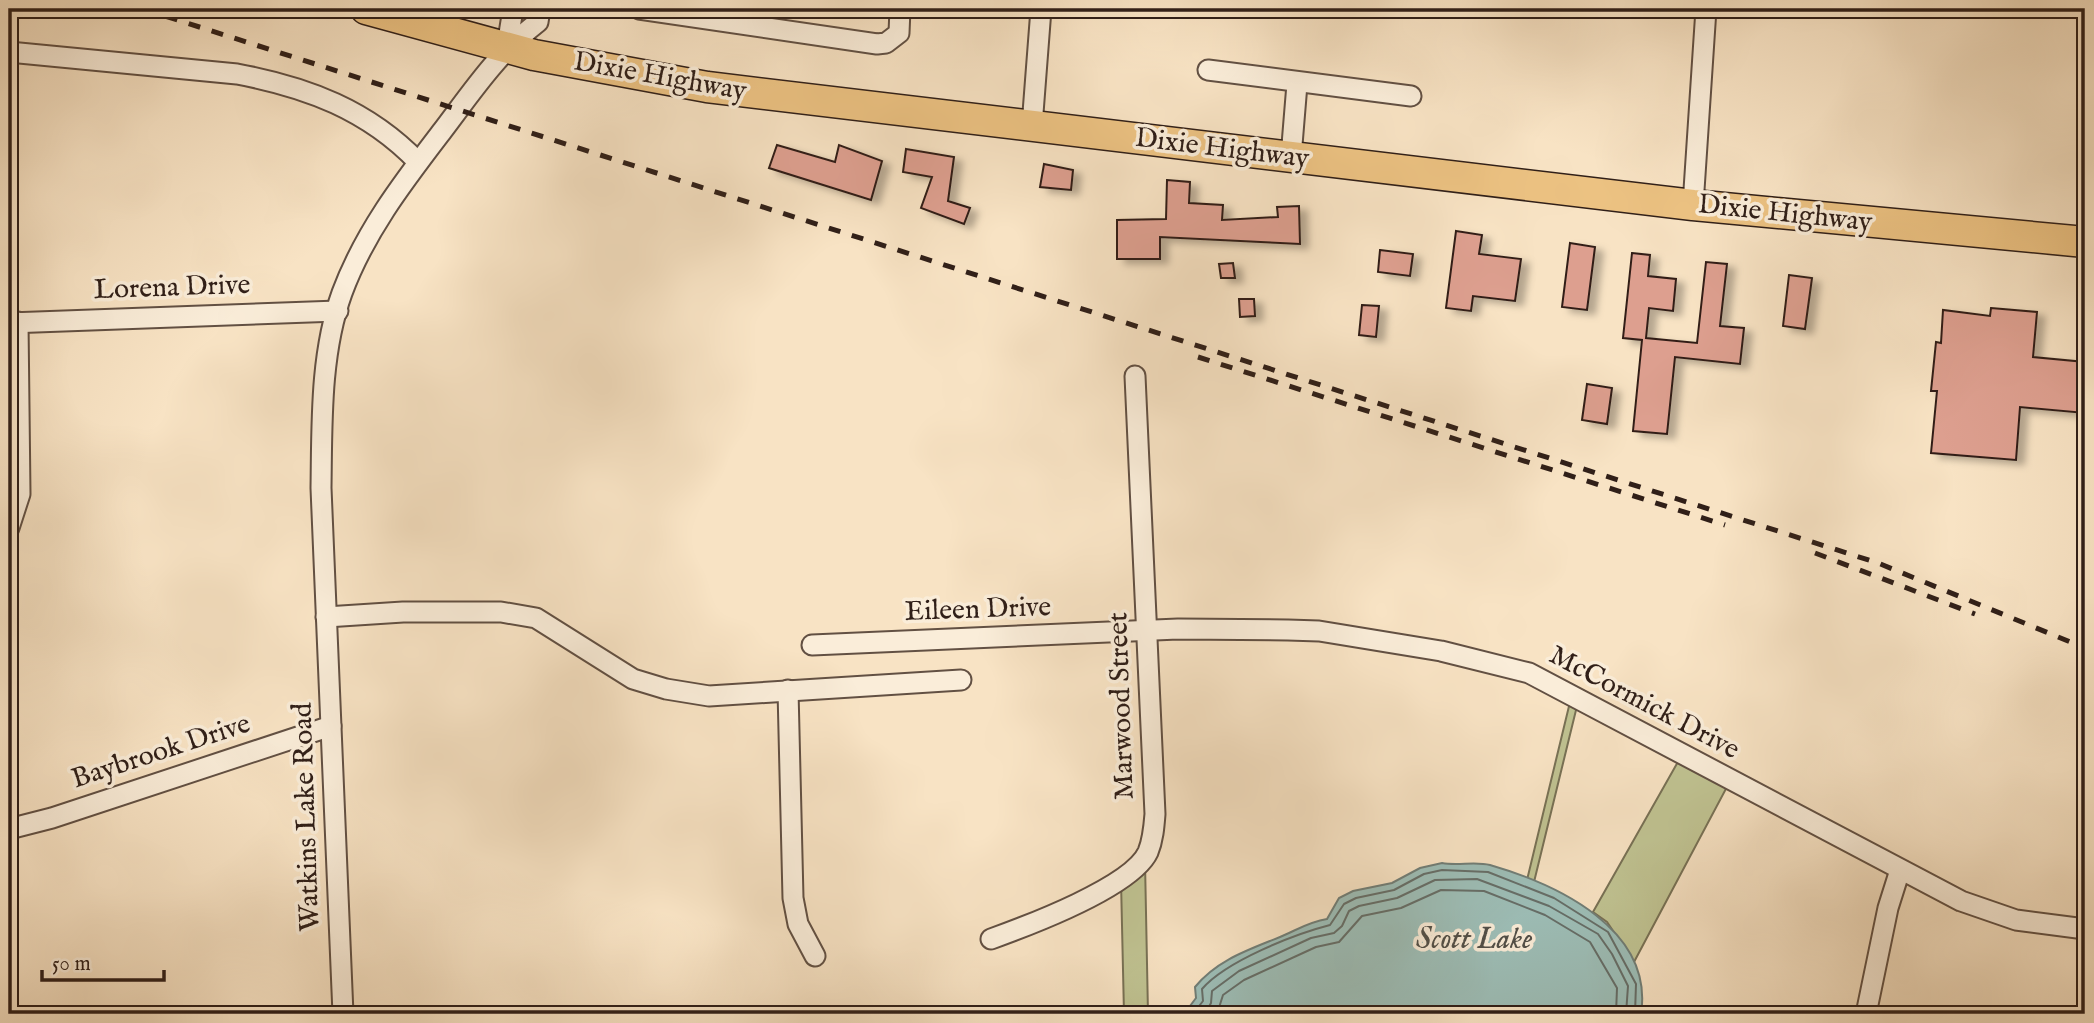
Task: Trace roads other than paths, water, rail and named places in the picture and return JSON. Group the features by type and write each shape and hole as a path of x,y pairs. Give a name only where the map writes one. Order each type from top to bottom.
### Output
{"main road":[{"name":"Dixie Highway","path":"366,9 432,29 600,69 707,88 1693,205 1966,233 2085,242"}],"street":[{"name":"Watkins Lake Road","path":"507,46 513,9"},
{"name":"Watkins Lake Road","path":"343,1014 326,617 322,406 338,311 346,284 373,226 418,162 507,46 538,22 540,9"},
{"path":"639,9 877,44 886,43 899,33 900,9"},
{"path":"1032,126 1041,9"},
{"path":"1693,205 1706,9"},
{"path":"9,52 196,70 273,81 346,106 396,140 418,162"},
{"path":"1208,70 1297,84 1411,96"},
{"path":"1291,157 1297,84"},
{"name":"Lorena Drive","path":"14,323 338,311"},
{"path":"9,528 20,494 14,323"},
{"name":"Marwood Street","path":"991,939 1038,922 1109,885 1147,854 1155,814 1135,376"},
{"path":"326,617 402,612 501,612 537,618 634,679 666,689 709,696 961,680"},
{"name":"McCormick Drive","path":"1147,632 1178,629 1319,631 1441,651 1529,673 1900,870 1991,913 2017,920 2085,929"},
{"name":"Eileen Drive","path":"812,645 1147,632"},
{"path":"788,690 793,898 798,924 815,956"},
{"name":"Baybrook Drive","path":"9,829 52,818 331,726"},
{"path":"1867,1014 1888,908 1900,870"}],"water":[{"name":"Scott Lake","path":"1442,863 1484,864 1517,874 1572,899 1596,916 1617,935 1633,958 1641,984 1641,1014 1184,1014 1196,998 1195,987 1223,963 1308,924 1327,919 1339,898 1353,891 1392,883 1420,868"}],"railway":[{"path":"143,9 1878,563 2085,648"},
{"path":"1198,357 1725,525"},
{"path":"1815,553 1975,614"}]}
